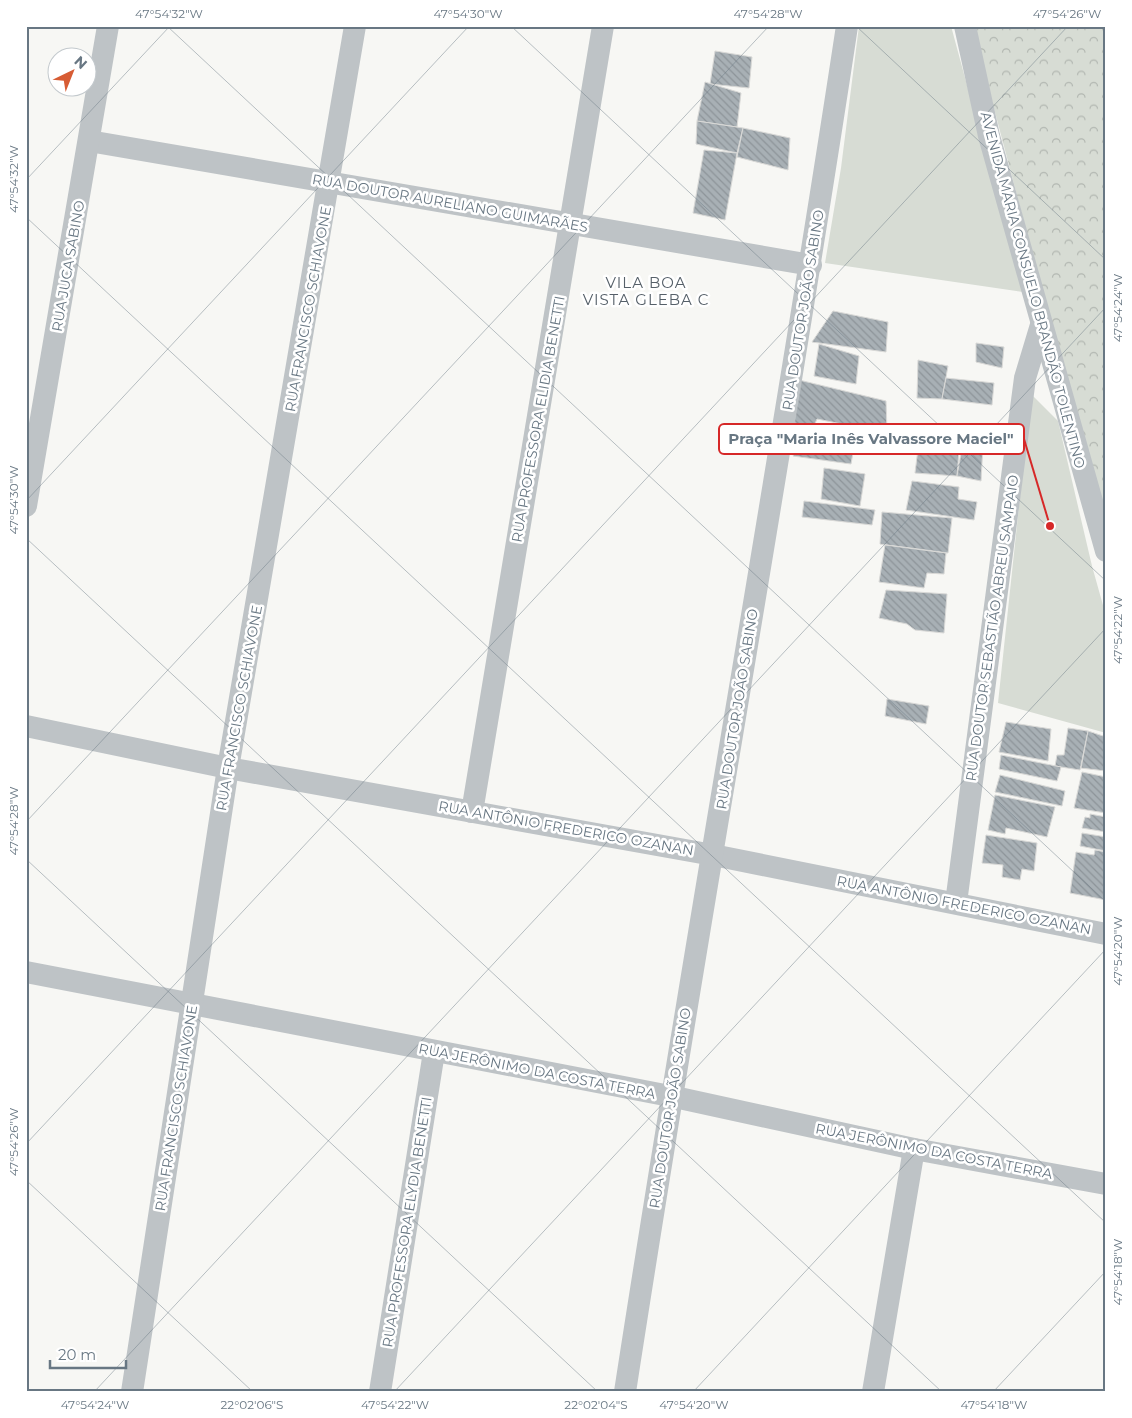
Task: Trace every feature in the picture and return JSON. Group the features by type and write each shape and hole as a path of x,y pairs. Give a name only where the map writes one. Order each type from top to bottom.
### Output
{"street":[{"name":"RUA JUCA SABINO","path":"26,506 90,141 108,26"},
{"name":"RUA FRANCISCO SCHIAVONE","path":"132,1392 228,768 330,181 355,26"},
{"name":"RUA PROFESSORA ELIDIA BENETTI","path":"472,812 603,26"},
{"name":"RUA DOUTOR JOÃO SABINO","path":"626,1392 670,1096 811,265 847,26"},
{"name":"AVENIDA MARIA CONSUELO BRANDÃO TOLENTINO","path":"966,26 989,136 1106,551"},
{"name":"RUA DOUTOR AURELIANO GUIMARÃES","path":"90,141 811,265"},
{"name":"RUA DOUTOR SEBASTIÃO ABREU SAMPAIO","path":"956,903 1025,378 1041,325"},
{"name":"RUA ANTÔNIO FREDERICO OZANAN","path":"26,726 228,768 712,855 1106,934"},
{"name":"RUA JERÔNIMO DA COSTA TERRA","path":"26,972 670,1096 914,1149 1106,1184"},
{"name":"RUA PROFESSORA ELYDIA BENETTI","path":"380,1392 434,1052"},
{"path":"873,1392 914,1149"}],"green space":[{"path":"859,26 951,26 1023,292 825,263 841,168"},
{"path":"975,26 1106,26 1106,532 983,67"},
{"path":"1031,394 1058,421 1092,566 1106,616 1106,733 998,703"}],"building":[{"path":"715,51 752,57 749,88 710,84"},
{"path":"705,82 741,93 737,127 697,121"},
{"path":"697,121 743,128 737,153 696,144"},
{"path":"743,128 790,138 788,170 737,157"},
{"path":"704,150 737,153 725,220 693,213"},
{"path":"833,311 888,322 886,352 812,342"},
{"path":"976,343 1004,347 1002,368 976,362"},
{"path":"819,344 859,356 856,384 814,376"},
{"path":"918,360 948,366 942,399 917,398"},
{"path":"946,378 994,383 992,405 942,399"},
{"path":"799,380 886,401 887,433 817,419 813,428 791,422"},
{"path":"806,428 857,430 851,464 793,456"},
{"path":"919,441 959,451 957,476 915,473"},
{"path":"963,442 983,445 981,481 957,476"},
{"path":"824,468 865,474 860,506 821,499"},
{"path":"912,481 959,487 958,499 977,502 974,520 906,510"},
{"path":"804,501 875,510 872,525 802,517"},
{"path":"882,512 952,518 948,553 880,544"},
{"path":"885,545 946,553 944,574 927,573 924,588 879,582"},
{"path":"886,590 947,594 944,633 915,630 907,624 879,618"},
{"path":"887,699 929,706 926,724 885,716"},
{"path":"1006,722 1051,729 1048,761 999,752"},
{"path":"1068,728 1088,731 1080,770 1055,766 1057,755 1064,755"},
{"path":"1088,731 1106,737 1106,771 1081,768"},
{"path":"1001,755 1061,767 1057,781 999,769"},
{"path":"1082,772 1106,777 1106,813 1074,808"},
{"path":"1000,775 1065,791 1062,806 995,792"},
{"path":"995,795 1055,807 1047,837 1006,828 1005,834 988,830"},
{"path":"1090,814 1106,817 1106,832 1082,828 1085,817 1090,818"},
{"path":"1082,833 1106,837 1106,851 1080,846"},
{"path":"986,835 1037,843 1034,871 1022,869 1020,880 1002,877 1003,865 982,863"},
{"path":"1095,850 1106,852 1106,900 1070,893 1076,852 1094,855"}],"place":[{"name":"Praça \"Maria Inês Valvassore Maciel\"","path":"1050,526"}],"district":[{"name":"VILA BOA VISTA GLEBA C","path":"646,292"}]}
